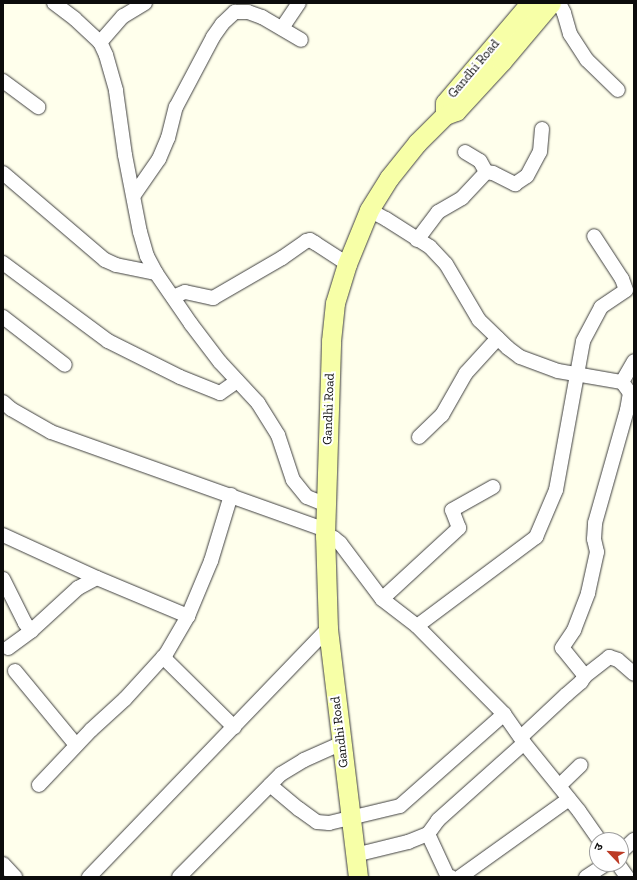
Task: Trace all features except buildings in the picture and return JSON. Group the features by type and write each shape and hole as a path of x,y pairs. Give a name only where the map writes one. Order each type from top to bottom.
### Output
{"main road":[{"name":"Gandhi Road","path":"358,877 328,629 324,532 331,341 336,303 347,264 369,210 389,178 417,143 445,115 445,103 530,3"},
{"path":"445,115 456,111 461,106 502,61 551,3"}],"street":[{"path":"54,3 75,19 100,42 106,55 116,92 125,156 134,194 140,232 147,256 156,273 220,362 258,403 278,435 293,480 307,497 324,504"},
{"path":"100,42 123,16 145,3"},
{"path":"282,28 299,3"},
{"path":"559,3 564,13 570,34 587,60 618,90"},
{"path":"134,194 159,159 168,138 176,107 213,37 222,24 235,12 248,12 262,17 301,40"},
{"path":"3,81 38,107"},
{"path":"486,172 493,173 515,184 527,176 540,152 542,129"},
{"path":"465,152 480,161 486,172"},
{"path":"417,240 438,212 462,198 486,172"},
{"path":"3,173 105,260 116,265 156,273"},
{"path":"369,210 430,247 446,264 479,320 520,357 558,371 579,374 628,389"},
{"path":"417,626 536,537 556,490 579,374 583,341 594,316 601,307 630,285 622,279 594,236"},
{"path":"173,298 186,292 213,298 310,240 347,264"},
{"path":"3,263 108,341 147,361 180,377 220,393 237,380"},
{"path":"3,317 65,365"},
{"path":"419,437 442,415 466,373 498,338"},
{"path":"584,676 562,648 574,630 588,593 597,552 594,539 595,523 627,410 628,389 634,361"},
{"path":"3,402 11,409 51,432 231,496 324,532 334,538 340,543 382,599 417,626 504,714 522,740 593,832"},
{"path":"382,599 459,528 452,510 493,487"},
{"path":"39,785 76,745 125,699 163,657 188,616 211,560 231,496"},
{"path":"3,534 97,578 188,616"},
{"path":"8,648 31,631 78,588 97,578"},
{"path":"3,579 25,623 31,631"},
{"path":"89,877 328,629"},
{"path":"163,657 234,727"},
{"path":"355,855 408,842 428,834 438,820 581,682 584,676 609,657 618,660 634,674"},
{"path":"15,671 76,745"},
{"path":"270,785 317,822 329,823 400,806 504,714"},
{"path":"179,877 281,774 304,760 342,743"},
{"path":"559,786 581,765"},
{"path":"460,877 569,799"},
{"path":"428,834 448,877 451,877"},
{"path":"3,864 15,877"}]}
